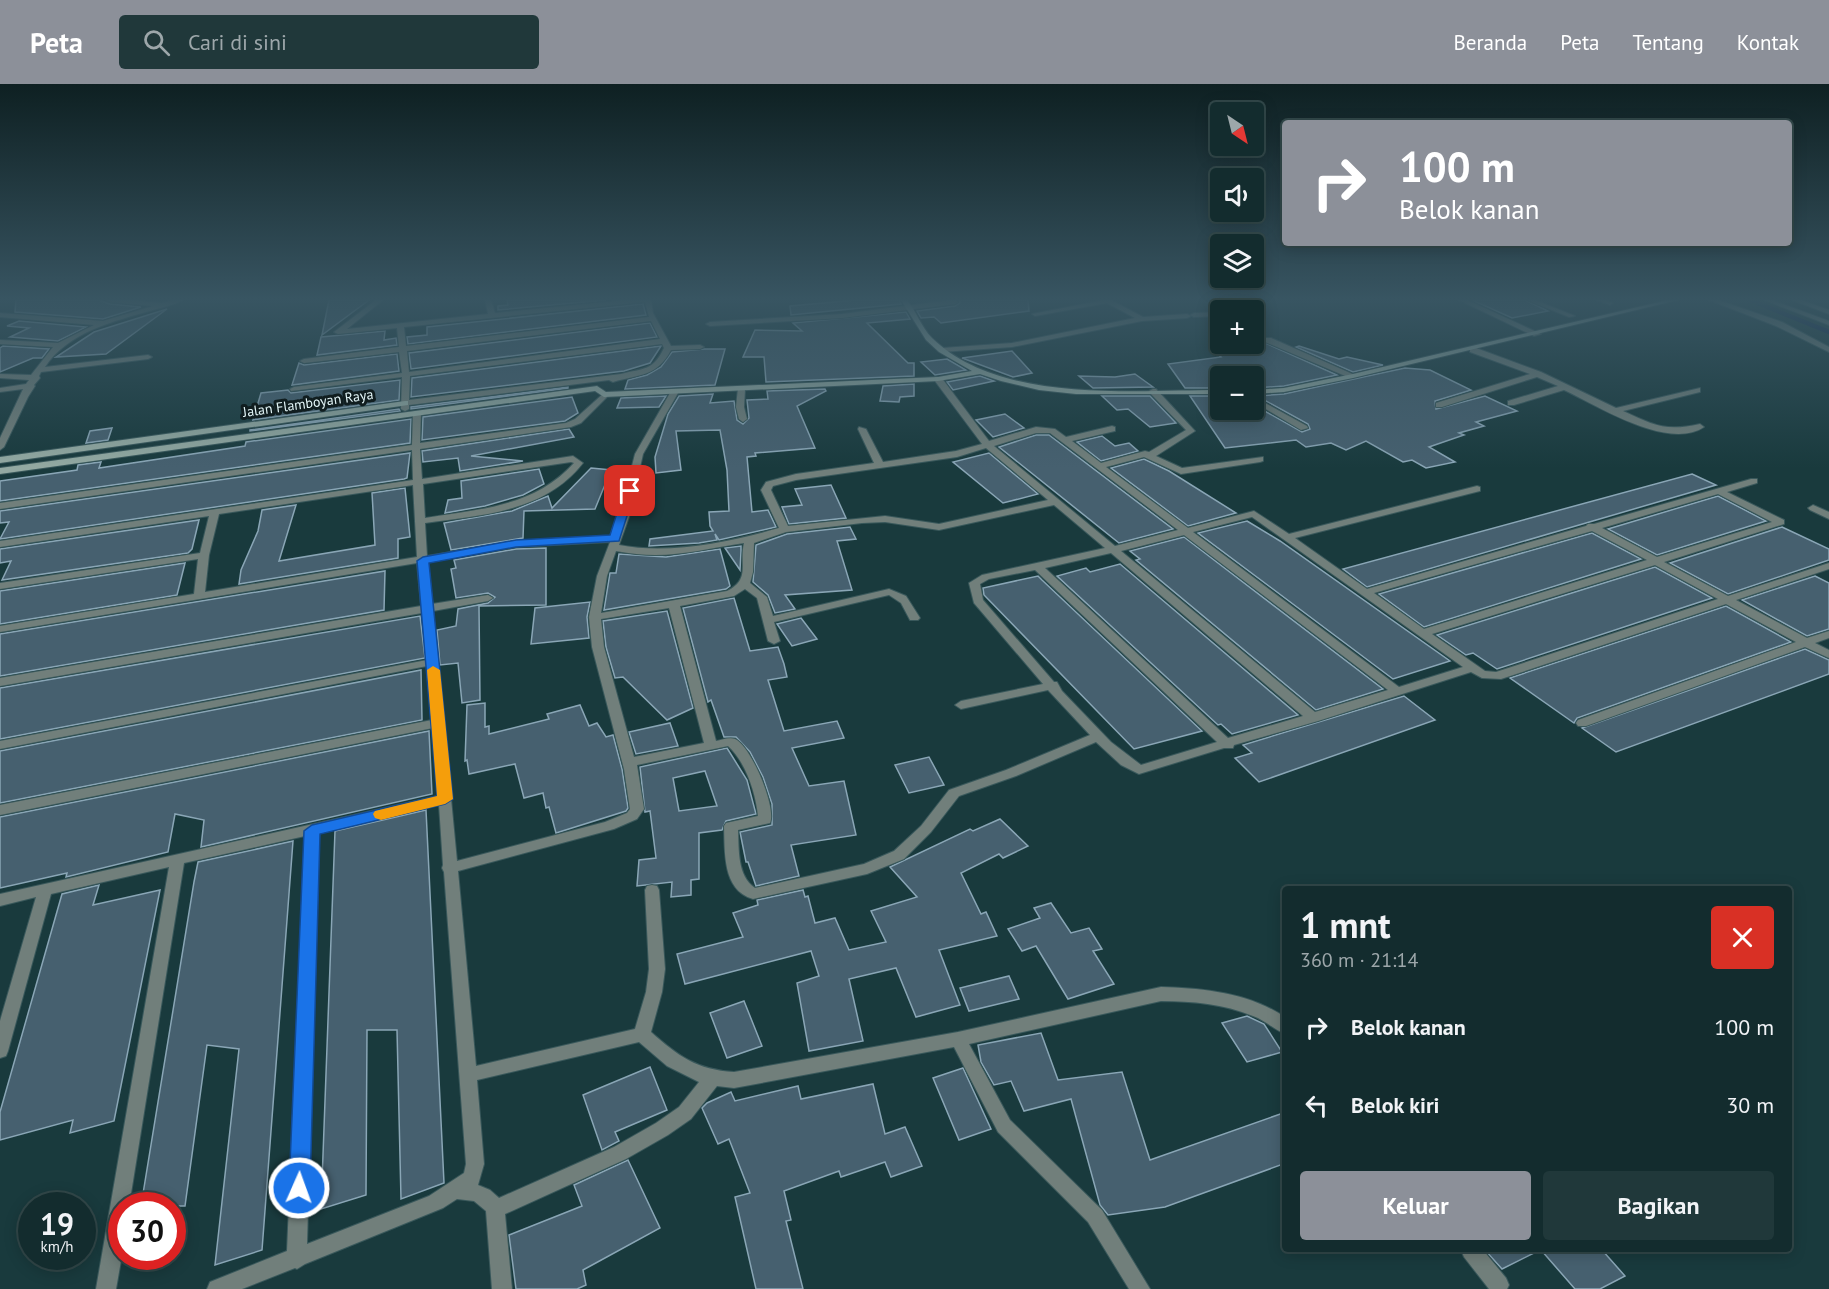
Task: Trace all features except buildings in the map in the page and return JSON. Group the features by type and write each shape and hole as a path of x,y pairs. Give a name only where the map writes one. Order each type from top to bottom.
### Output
{"street":[{"path":"0,447 35,378 51,356"},
{"path":"304,362 347,356"},
{"path":"403,356 406,375 406,415"},
{"path":"294,389 569,356"},
{"path":"604,395 597,388 620,376 654,369 660,365 663,356"},
{"path":"951,356 974,371 1020,383 1062,390 1210,392"},
{"path":"1306,356 1353,376"},
{"path":"1264,391 1284,390 1444,356"},
{"path":"1490,356 1538,374 1615,411 1666,432 1678,432 1700,426"},
{"path":"0,390 35,378 148,357"},
{"path":"0,506 568,425 578,422 604,395 741,390 938,378 974,371"},
{"path":"1439,405 1538,374"},
{"path":"0,376 35,378"},
{"name":"Jalan Flamboyan Raya","path":"0,459 620,376"},
{"path":"938,378 987,444 1314,718"},
{"path":"1511,403 1564,387"},
{"name":"Jalan Flamboyan Raya","path":"0,471 597,388"},
{"path":"741,390 740,407 743,419"},
{"path":"1615,411 1697,390"},
{"path":"1098,466 1131,457 1151,455 1191,431 1153,391"},
{"path":"449,868 609,826 632,816 638,804 598,647 595,617 602,576 624,517 639,454 674,393"},
{"path":"1264,405 1304,428"},
{"path":"217,1289 436,1202 472,1178 475,1164 468,1075 449,868 440,723 432,662 417,482 417,414"},
{"path":"862,429 880,466"},
{"path":"1065,440 1112,429"},
{"path":"785,529 766,490 769,484 796,477 957,454 1036,430 1052,431 1397,691"},
{"path":"1151,455 1181,471 1260,459"},
{"path":"0,544 573,459 579,463 573,471 532,500 422,521"},
{"path":"1367,592 1754,481"},
{"path":"1288,537 1477,489"},
{"path":"1424,633 1781,522 1718,491"},
{"path":"0,629 516,544 613,543 654,554 699,549 709,544 755,538 785,529 862,520 885,519 939,527 1054,502"},
{"path":"1813,508 1829,516"},
{"path":"199,595 204,555 215,513"},
{"path":"1472,668 1228,745 1139,770 1126,764 1099,736 978,601 974,584 980,579 1254,514 1472,668 1482,674 1497,676 1829,566"},
{"path":"1591,526 1829,655"},
{"path":"595,617 730,594 740,590 748,582 747,548 755,538"},
{"path":"0,586 204,555"},
{"path":"1038,567 1228,745"},
{"path":"746,584 762,597 774,640"},
{"path":"768,620 836,602 889,592 897,593 903,598 914,618"},
{"path":"0,682 488,598"},
{"path":"674,604 711,746"},
{"path":"1582,723 1829,633"},
{"path":"0,745 432,662"},
{"path":"962,705 1053,685"},
{"path":"0,810 440,723"},
{"path":"628,763 730,742 735,745 762,798 765,820 730,826 736,882 743,890 753,894 766,894 867,869 899,855 926,829 954,793 1011,773 1099,736"},
{"path":"0,900 445,799"},
{"path":"297,1259 312,831"},
{"path":"106,1289 177,860"},
{"path":"0,1051 45,890"},
{"path":"642,1034 654,992 657,969 652,890"},
{"path":"642,1034 671,1060 694,1074 711,1080 734,1080 958,1039 1161,994 1190,993 1253,1009 1282,1024"},
{"path":"468,1075 642,1034"},
{"path":"958,1039 1004,1126 1095,1216 1140,1289"},
{"path":"495,1209 620,1153 662,1129 685,1113 711,1080"},
{"path":"457,1190 474,1191 489,1198 495,1209 502,1289"},
{"path":"1473,1252 1499,1285"}],"slow traffic":[{"path":"381,814 445,799 440,723 433,670"}],"route":[{"path":"299,1188 312,831 445,799 440,723 423,561 516,544 615,538 624,517 630,491"}]}
